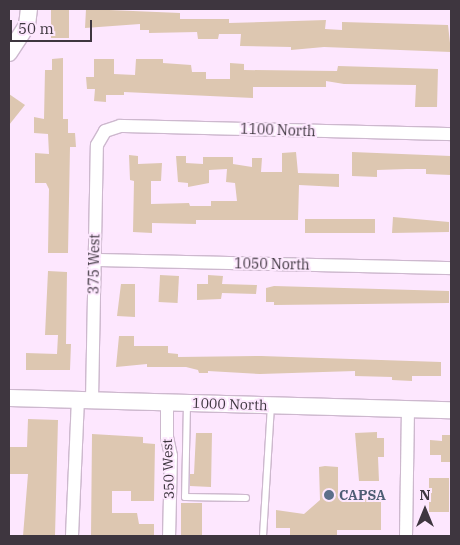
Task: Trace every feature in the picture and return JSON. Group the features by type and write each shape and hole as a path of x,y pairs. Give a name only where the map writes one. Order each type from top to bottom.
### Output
{"street":[{"path":"9,54 27,24 29,9"},
{"name":"1100 North","path":"105,131 120,126 451,134"},
{"name":"375 West","path":"72,536 85,400 94,260 97,145 105,131"},
{"name":"1050 North","path":"94,260 451,268"},
{"name":"1000 North","path":"9,398 451,410"},
{"name":"350 West","path":"167,402 166,437 170,456 169,536"},
{"path":"406,536 408,409"}],"lane":[{"path":"187,402 185,497 246,498"},
{"path":"263,536 271,405"}],"building":[{"path":"51,9 69,9 69,38 51,38"},
{"path":"86,9 180,13 180,19 229,19 229,23 326,20 325,29 342,30 342,22 448,25 451,52 324,47 291,50 291,47 240,46 241,34 219,34 218,39 198,39 197,32 149,33 149,30 140,30 140,24 85,28"},
{"path":"63,58 63,119 68,119 68,133 75,133 76,147 70,147 68,253 48,253 49,189 46,183 35,183 35,153 49,154 48,134 34,133 34,117 44,119 45,70 52,70 52,59"},
{"path":"94,59 114,59 114,74 135,75 136,59 163,59 163,63 191,65 192,72 206,72 206,79 230,79 230,63 244,64 244,70 337,71 338,66 438,69 437,107 415,107 416,85 344,84 326,81 326,87 253,87 253,98 124,92 124,95 106,95 106,102 94,101 95,89 87,89 86,77 94,77"},
{"path":"9,94 25,105 9,125"},
{"path":"296,152 298,173 339,174 339,187 299,185 298,220 196,220 196,224 152,223 152,233 133,232 134,181 130,180 129,155 138,156 138,164 162,163 161,181 151,181 151,204 189,203 190,206 211,206 211,201 237,201 235,183 226,182 227,169 209,170 209,183 188,187 188,183 178,182 176,156 186,156 186,163 203,164 203,157 233,157 233,164 252,167 252,158 262,158 261,172 282,172 282,153"},
{"path":"352,152 451,156 451,175 426,174 426,169 407,169 377,170 377,177 352,176"},
{"path":"393,217 449,222 449,232 392,233"},
{"path":"305,219 375,219 375,233 305,233"},
{"path":"48,271 67,272 66,344 71,344 70,370 26,370 26,353 57,354 58,335 45,335"},
{"path":"160,275 179,276 178,303 159,302"},
{"path":"208,275 223,276 222,284 257,285 256,294 222,293 221,299 197,300 197,284 208,284"},
{"path":"121,284 135,284 135,317 117,316"},
{"path":"274,286 449,291 449,303 274,305 274,302 266,302 266,288"},
{"path":"119,336 134,336 134,346 168,346 168,353 178,354 178,357 261,356 441,362 441,376 412,376 412,381 392,380 392,377 355,376 355,371 260,374 208,371 208,373 199,373 198,370 186,367 147,367 147,364 116,367"},
{"path":"28,419 58,420 55,536 23,536 28,474 9,474 9,447 27,447"},
{"path":"377,432 377,438 384,438 384,457 378,457 379,481 359,481 355,433"},
{"path":"196,433 212,433 211,487 190,486 190,474 194,474"},
{"path":"92,434 143,437 143,443 155,444 154,501 131,501 131,491 112,491 112,513 137,513 139,524 154,524 154,536 91,536"},
{"path":"442,435 451,435 451,462 441,462 441,455 430,455 430,440 442,441"},
{"name":"CAPSA","path":"319,467 338,467 338,498 381,499 381,530 337,530 337,536 290,536 290,528 276,528 276,510 304,514 320,500"},
{"path":"429,478 449,478 449,512 429,512"},
{"path":"181,503 202,503 202,536 181,536"}],"place":[{"name":"CAPSA","path":"329,495"}]}
